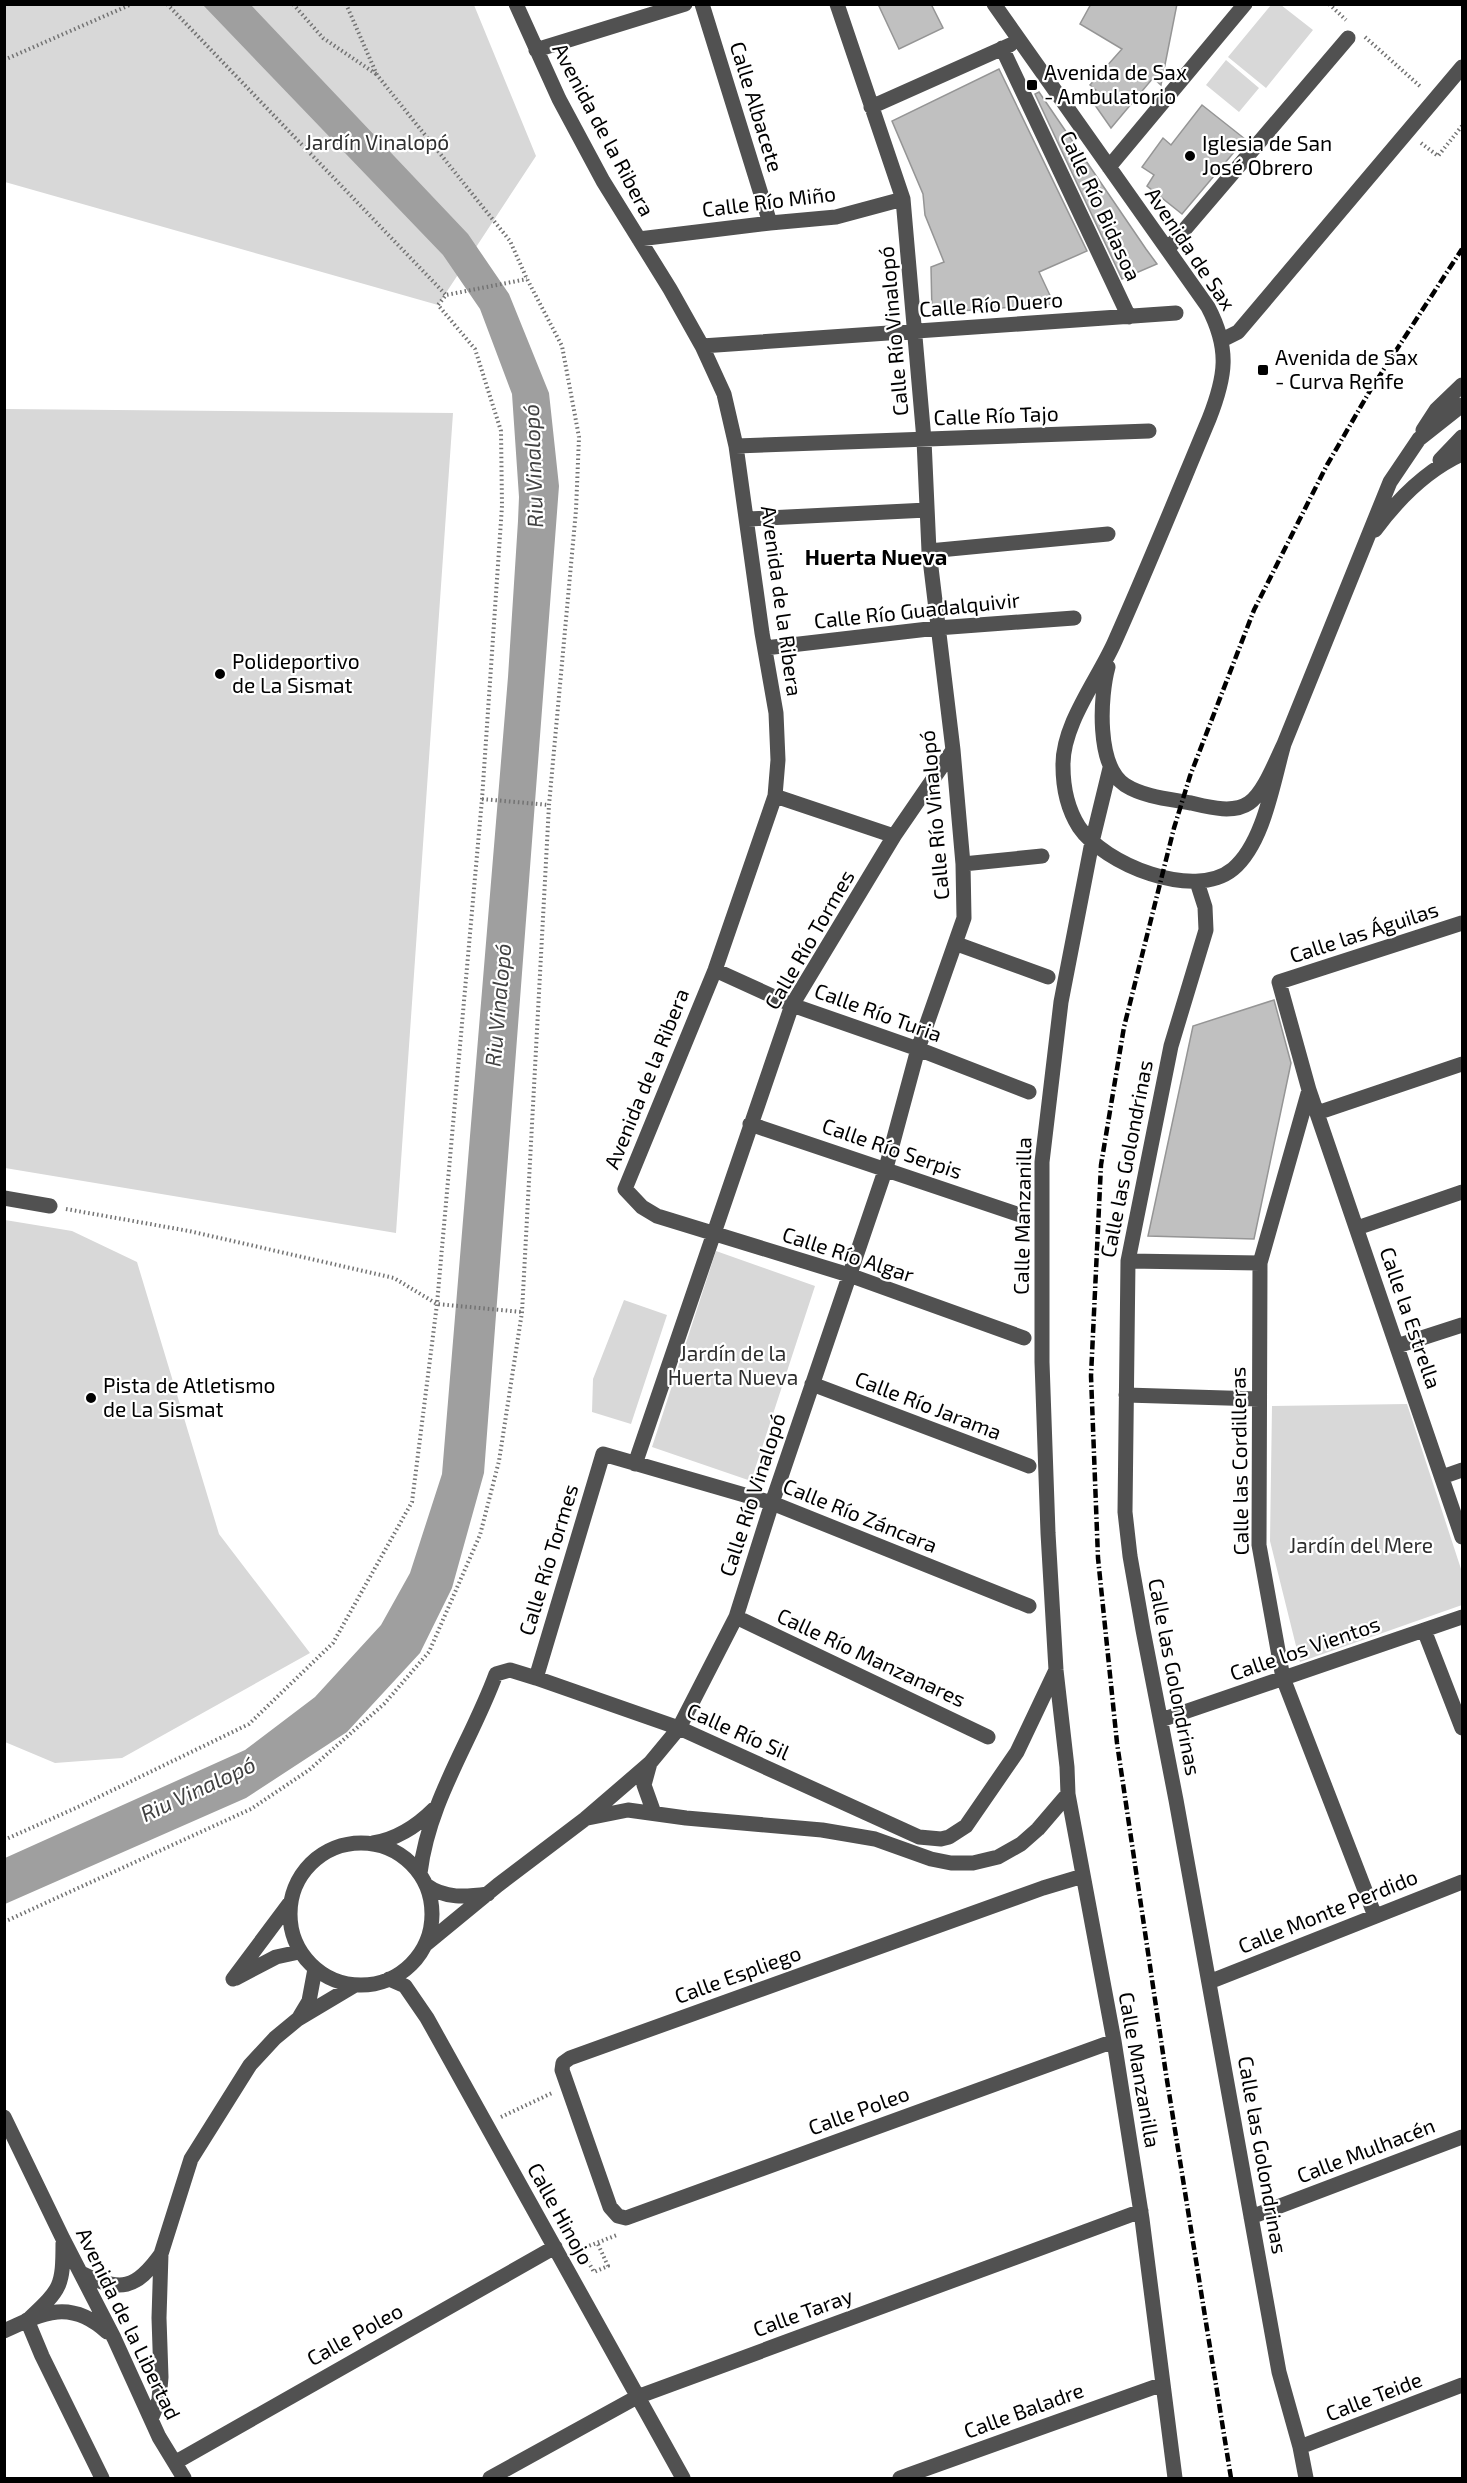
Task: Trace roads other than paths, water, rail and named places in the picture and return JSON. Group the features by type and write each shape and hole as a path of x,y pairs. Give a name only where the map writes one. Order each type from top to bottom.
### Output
{"street":[{"name":"Avenida de la Ribera","path":"516,4 559,99 603,181 702,346 724,394 736,446 748,519 776,713 778,760 775,796 715,970 625,1189 642,1208 657,1216"},
{"path":"536,50 685,4"},
{"name":"Calle Albacete","path":"702,4 770,223"},
{"name":"Calle Río Vinalopó","path":"425,1945 585,1819 650,1763 679,1728 736,1617 772,1503 886,1168 918,1049 957,944 964,918 963,864 953,750 929,550 924,440 903,198 837,4"},
{"name":"Avenida de Sax","path":"994,4 1208,307 1222,340 1224,371 1220,391 1114,644"},
{"path":"1109,167 1245,4"},
{"path":"1168,249 1348,30"},
{"path":"871,107 1020,40"},
{"name":"Calle Río Bidasoa","path":"1002,48 1129,317"},
{"path":"1222,340 1238,332 1462,67"},
{"name":"Calle Río Miño","path":"639,239 836,217 903,198"},
{"name":"Calle Río Duero","path":"702,346 1176,313"},
{"path":"1114,644 1076,717 1068,737 1063,763 1064,788 1070,809 1079,827 1092,842 1127,866 1185,882 1212,879 1230,871 1241,861 1259,829 1284,744 1390,482 1436,410 1462,385"},
{"path":"1419,439 1462,405"},
{"name":"Calle Río Tajo","path":"736,446 1149,431"},
{"path":"1365,545 1395,505 1431,472 1462,437"},
{"path":"1431,472 1462,454"},
{"path":"748,519 927,510"},
{"path":"929,550 1108,534"},
{"name":"Calle Río Guadalquivir","path":"765,648 937,628 1074,618"},
{"path":"1114,644 1103,699 1104,738 1110,768 1125,785 1148,795 1215,808 1230,809 1246,805 1252,801 1284,744"},
{"name":"Calle Río Tormes","path":"635,1464 792,1005 894,836 953,750"},
{"name":"Calle Manzanilla","path":"1110,768 1092,842 1061,1002 1042,1162 1042,1373 1056,1670 1068,1794 1114,2041 1141,2211 1175,2478"},
{"path":"775,796 894,836"},
{"path":"963,864 1042,855"},
{"name":"Calle las Golondrinas","path":"1197,882 1205,907 1206,930 1171,1046 1128,1261 1125,1512 1130,1556 1280,2372 1306,2478"},
{"name":"Calle las Águilas","path":"1310,1090 1279,982 1462,923"},
{"path":"957,944 1048,977"},
{"name":"Calle Río Turia","path":"715,970 792,1005 918,1049 1029,1092"},
{"path":"1310,1090 1317,1113 1462,1064"},
{"name":"Calle las Cordilleras","path":"1310,1090 1260,1263 1259,1545 1283,1678 1375,1916"},
{"name":"Calle la Estrella","path":"1317,1113 1462,1537"},
{"name":"Calle Río Serpis","path":"750,1124 1020,1215"},
{"path":"1356,1228 1462,1192"},
{"path":"4,1198 50,1206"},
{"name":"Calle Río Algar","path":"657,1216 849,1275 1024,1338"},
{"path":"1128,1261 1260,1263"},
{"path":"1397,1346 1462,1325"},
{"name":"Calle Río Jarama","path":"812,1384 1029,1466"},
{"path":"1126,1395 1260,1399"},
{"name":"Calle Río Tormes","path":"536,1678 603,1454"},
{"name":"Calle Río Záncara","path":"603,1454 772,1503 1029,1606"},
{"path":"1442,1477 1462,1470"},
{"name":"Calle Río Manzanares","path":"736,1617 988,1737"},
{"name":"Calle los Vientos","path":"1161,1720 1462,1617"},
{"path":"1424,1630 1462,1728"},
{"name":"Calle Río Sil","path":"423,1879 424,1844 434,1809 496,1674 510,1670 679,1728 919,1837"},
{"name":"Calle Manzanilla","path":"919,1837 941,1839 949,1837 966,1826 1017,1752 1056,1670"},
{"path":"650,1763 644,1785 654,1813"},
{"path":"585,1819 628,1810 856,1835 931,1859 951,1863 973,1863 998,1857 1021,1844 1038,1829 1068,1794"},
{"path":"423,1879 432,1905 432,1925 425,1945 404,1971 373,1984 355,1985 333,1980 315,1969 299,1952 292,1937 289,1904 296,1882 309,1863 328,1850 350,1843 385,1841 421,1822 434,1809"},
{"path":"373,1843 391,1849 407,1859 435,1892 456,1897 488,1894"},
{"name":"Calle Espliego","path":"618,2216 610,2207 562,2070 563,2063 570,2058 1043,1888 1083,1876"},
{"name":"Calle Monte Perdido","path":"1209,1982 1462,1882"},
{"path":"289,1904 233,1979 276,1957 299,1952"},
{"path":"298,2019 309,2001 315,1969"},
{"name":"Calle Hinojo","path":"389,1979 405,1986 427,2018 683,2478"},
{"path":"151,2419 159,2400 161,2377 159,2318 162,2254 191,2159 250,2065 275,2038 298,2019 355,1985"},
{"name":"Calle Poleo","path":"618,2216 626,2218 1114,2041"},
{"name":"Avenida de la Libertad","path":"4,2117 114,2338 159,2437 184,2478"},
{"name":"Calle Mulhacén","path":"1251,2217 1462,2137"},
{"name":"Calle Taray","path":"490,2478 637,2397 1141,2211"},
{"path":"27,2320 53,2296 61,2284 63,2239"},
{"name":"Calle Poleo","path":"176,2462 555,2247"},
{"path":"81,2273 97,2281 124,2284 139,2280 162,2254"},
{"path":"4,2331 27,2320 60,2311 75,2311 94,2320 114,2338"},
{"path":"27,2320 42,2356 102,2478"},
{"name":"Calle Baladre","path":"900,2478 1163,2384"},
{"name":"Calle Teide","path":"1300,2447 1462,2385"},
{"path":"159,2437 174,2478"}],"water":[{"name":"Riu Vinalopó","path":"203,5 251,5 468,234 509,294 549,393 559,486 484,1473 452,1588 420,1653 347,1732 246,1798 5,1904 5,1858 245,1750 315,1697 381,1625 410,1573 442,1474 508,677 519,497 512,394 480,309 443,255"}],"railway":[{"path":"1231,2478 1166,2074 1117,1743 1098,1558 1091,1376 1101,1165 1124,1027 1174,828 1190,776 1254,610 1327,465 1371,389 1462,249"}],"place":[{"name":"Avenida de Sax - Ambulatorio","path":"1032,85"},
{"name":"Iglesia de San José Obrero","path":"1190,156"},
{"name":"Avenida de Sax - Curva Renfe","path":"1263,370"},
{"name":"Polideportivo de La Sismat","path":"220,674"},
{"name":"Pista de Atletismo de La Sismat","path":"91,1398"}],"district":[{"name":"Huerta Nueva","path":"876,557"}],"park label":[{"name":"Jardín Vinalopó","path":"377,143"},
{"name":"Jardín de la Huerta Nueva","path":"733,1366"},
{"name":"Jardín del Mere","path":"1361,1546"}]}
